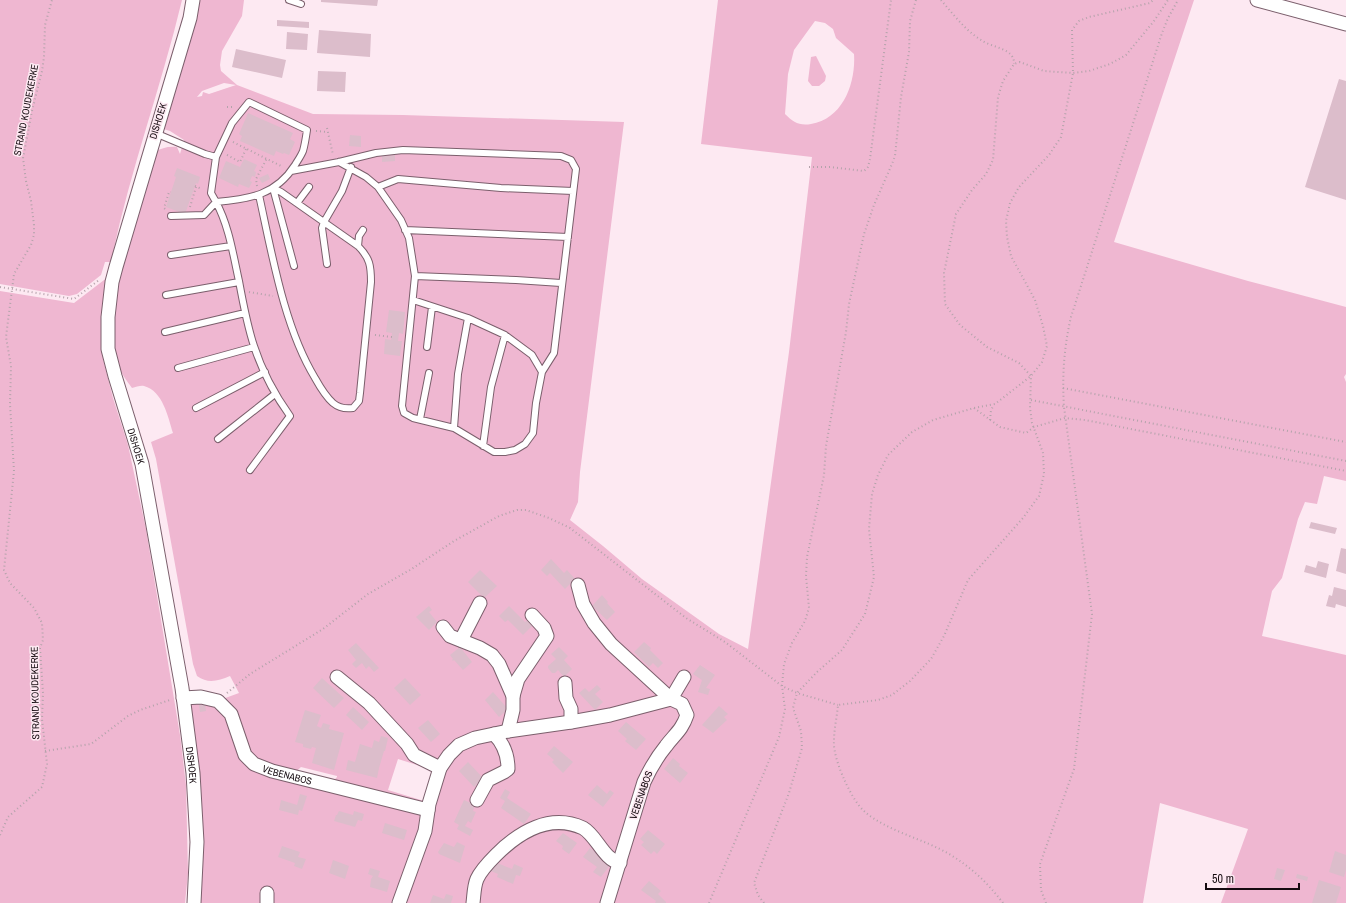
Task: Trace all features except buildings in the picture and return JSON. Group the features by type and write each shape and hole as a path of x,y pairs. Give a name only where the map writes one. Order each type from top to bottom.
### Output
{"street":[{"name":"DISHOEK","path":"193,0 190,18 112,282 108,317 108,349 142,464 183,698 192,773 196,842 194,903"},
{"path":"1257,0 1346,24"},
{"name":"VEBENABOS","path":"578,585 583,604 594,623 611,644 671,698 682,704 687,715 683,726 652,764 644,782 607,903"},
{"path":"461,640 480,603"},
{"path":"508,731 513,710 513,696 518,679 547,636 544,628 532,615"},
{"path":"443,627 450,636 480,648 492,655 499,664 513,696"},
{"path":"336,677 369,703 407,744 414,755 440,768"},
{"path":"400,903 425,831 428,810 440,768 449,755 459,745 475,738 508,731 610,715 671,698 684,677"},
{"path":"565,682 566,698 571,709 571,722"},
{"name":"VEBENABOS","path":"183,698 201,697 218,701 231,714 245,755 254,764 272,771 428,810"},
{"path":"476,800 488,780 508,769 508,762 501,741 494,734"},
{"path":"473,903 477,879 488,863 502,848 521,833 536,826 550,823 572,824 585,829 612,859 620,863"}],"lane":[{"path":"289,0 301,4"},
{"path":"171,216 204,215 216,202 233,201 259,196 273,188 291,171 302,153 307,130 249,102 232,123 216,157 211,193 216,202 223,213 254,347 275,394 290,416 250,470"},
{"path":"155,133 205,154 216,157"},
{"path":"291,171 376,153 403,150 561,156 571,160 576,169 561,283 554,353 542,372 536,403 533,434 526,444 515,450 494,452 454,428 420,420 404,413 402,406 415,276 409,238 401,220 378,187 350,167 337,162"},
{"path":"327,264 322,228 342,191 350,167"},
{"path":"378,187 398,179 501,188 573,191"},
{"path":"297,203 309,187"},
{"path":"259,196 274,266 304,361 323,391 334,403 344,409 353,408 359,401 367,334 371,268 366,254 358,246 281,192 273,188"},
{"path":"273,188 294,266"},
{"path":"358,246 359,236 364,230"},
{"path":"405,230 568,237"},
{"path":"171,255 231,246"},
{"path":"415,276 561,283"},
{"path":"166,295 239,282"},
{"path":"412,300 468,318 505,335 532,355 542,372"},
{"path":"428,347 432,307"},
{"path":"166,332 245,313"},
{"path":"454,428 458,374 468,318"},
{"path":"483,446 491,387 505,335"},
{"path":"178,368 254,347"},
{"path":"196,408 265,372"},
{"path":"420,420 429,373"},
{"path":"218,439 275,394"}],"path":[{"name":"STRAND KOUDEKERKE","path":"0,835 8,817 42,787 47,764 42,719 43,694 40,648 43,640 42,623 34,608 10,583 4,570 14,471 10,404 11,366 6,338 14,274 31,245 34,235 34,219 23,158 42,70 45,25 52,0"},
{"path":"809,167 830,167 864,171 868,167 892,0"},
{"path":"709,903 779,737 785,709 782,686 784,664 792,643 805,622 808,614 806,576 807,557 824,475 826,446 846,332 849,304 864,234 874,205 895,156 909,52 910,21 916,0"},
{"path":"941,0 970,32 982,41 1013,55 1014,64"},
{"path":"990,420 991,410 995,404 1031,376 1042,362 1047,346 1035,300 1011,256 1007,237 1006,221 1010,203 1019,188 1049,155 1061,137 1073,73 1072,30 1079,21 1089,17 1150,3 1153,0"},
{"path":"223,696 250,674 323,629 368,594 410,570 454,541 499,516 517,510 526,510 541,515 570,528 686,618 725,642 782,686 798,693 838,705 878,700 892,694 910,681 931,659 944,636 968,580 1023,518 1039,496 1044,474 1042,453 1032,423 1031,376 1019,363 987,347 960,325 945,304 944,273 956,214 972,190 986,174 993,160 998,97 1003,81 1014,64 1020,62 1044,70 1073,73 1089,71 1110,64 1126,55 1154,21 1168,0"},
{"path":"1046,903 1041,890 1040,864 1074,769 1092,614 1065,418 1063,388 1065,347 1071,317 1162,33 1177,0"},
{"path":"327,128 337,162"},
{"path":"307,130 328,132"},
{"path":"225,138 291,171"},
{"path":"219,151 240,162 247,148"},
{"path":"259,196 256,179 267,158"},
{"path":"171,192 169,192 164,208 188,216 196,187"},
{"path":"0,287 74,299 104,277"},
{"path":"240,290 283,298"},
{"path":"367,334 392,337"},
{"path":"1063,388 1346,442"},
{"path":"1031,400 1346,461"},
{"path":"764,903 758,895 754,883 789,794 802,748 801,731 793,708 798,693 817,672 842,650 865,614 874,576 868,529 872,494 878,475 888,455 912,432 933,420 974,408 995,404"},
{"path":"974,408 1000,427 1026,433 1034,427 1065,418 1085,420 1137,431 1195,440 1346,471"},
{"path":"45,751 91,744 128,716 152,706 183,698"},
{"path":"838,705 833,743 840,771 850,792 864,812 879,822 915,837 949,854 971,869 991,888 1003,903"}],"shaded area":[{"path":"0,0 182,0 165,66 118,229 111,262 105,262 101,275 77,294 69,296 0,284"},
{"path":"197,0 244,0 242,16 222,51 220,65 221,71 237,85 313,114 403,115 624,122 580,472 578,502 570,520 642,579 719,634 748,649 789,352 812,157 701,144 718,0 1194,0 1114,242 1248,281 1346,307 1346,374 1344,377 1346,382 1346,481 1324,476 1317,504 1305,502 1298,519 1282,578 1272,591 1262,636 1346,655 1346,903 1221,903 1248,829 1160,803 1143,903 198,903 197,779 193,729 189,704 209,704 239,693 230,676 209,681 201,679 197,676 193,664 156,459 151,442 173,433 167,412 156,393 144,386 132,388 122,373 118,364 113,329 119,277 154,152 160,149 177,147 180,154 184,140 170,131 160,128","holes":["815,21 825,23 833,29 836,38 854,54 853,76 850,88 839,107 832,115 822,121 811,124 800,124 785,114 788,74 794,50","224,83 236,85 209,94 203,92 202,96 197,97 202,91","398,759 433,770 424,801 388,790","301,767 337,776 326,789 289,778"]},
{"path":"816,56 826,76 825,81 819,86 812,86 808,81 811,57"},
{"path":"108,277 101,334 103,359 113,398 128,445 146,529 180,735 186,785 188,873 185,903 0,903 0,291 74,303"}]}
